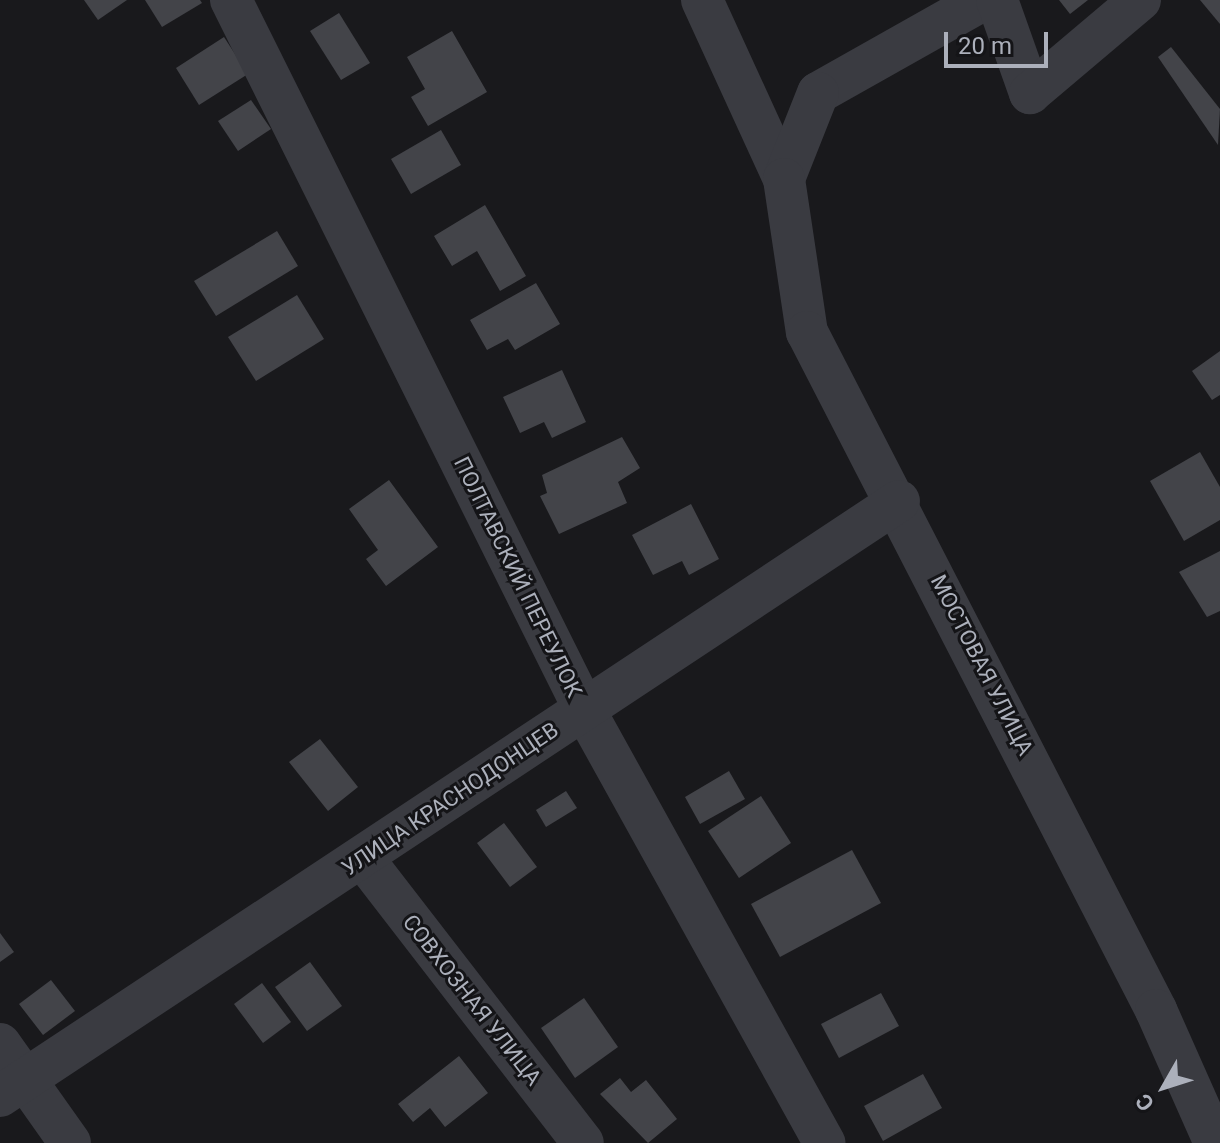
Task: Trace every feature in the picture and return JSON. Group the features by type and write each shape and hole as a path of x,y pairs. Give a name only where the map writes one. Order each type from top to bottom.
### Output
{"street":[{"name":"ПОЛТАВСКИЙ ПЕРЕУЛОК","path":"231,0 584,709 825,1143"},
{"name":"МОСТОВАЯ УЛИЦА","path":"702,0 784,179 807,332 899,501 1215,1143"},
{"path":"784,179 818,93 983,0"},
{"path":"997,0 1030,93 1140,0"},
{"name":"УЛИЦА КРАСНОДОНЦЕВ","path":"14,1088 899,501"},
{"name":"СОВХОЗНАЯ УЛИЦА","path":"362,857 583,1143"},
{"path":"0,1044 14,1088 70,1143"}],"building":[{"path":"84,0 127,0 98,20"},
{"path":"145,0 200,0 202,3 162,27"},
{"path":"1059,0 1088,0 1070,14"},
{"path":"1200,0 1220,0 1220,24"},
{"path":"339,13 370,63 341,80 310,31"},
{"path":"452,31 487,92 428,126 411,97 425,89 407,57"},
{"path":"224,37 248,74 199,105 176,68"},
{"path":"1171,47 1220,109 1218,145 1158,57"},
{"path":"251,100 271,129 238,151 218,121"},
{"path":"441,130 461,165 411,194 391,159"},
{"path":"485,205 526,276 500,291 477,251 452,266 434,236"},
{"path":"277,231 298,266 216,316 194,281"},
{"path":"536,283 560,324 515,350 508,339 487,350 470,320"},
{"path":"297,295 324,339 256,381 228,337"},
{"path":"1220,351 1220,395 1212,400 1192,371"},
{"path":"562,370 586,422 552,438 544,422 520,433 503,397"},
{"path":"622,437 640,468 618,482 627,503 559,534 540,496 547,493 542,475"},
{"path":"1200,452 1220,487 1220,520 1184,541 1150,481"},
{"path":"389,480 438,547 386,586 366,559 378,550 349,509"},
{"path":"691,504 719,559 689,575 682,561 653,575 632,535"},
{"path":"1220,551 1220,611 1207,617 1179,572"},
{"path":"320,739 358,787 328,811 289,762"},
{"path":"729,771 745,799 700,824 685,797"},
{"path":"566,791 577,808 546,827 536,810"},
{"path":"761,796 791,843 739,878 708,831"},
{"path":"504,823 537,867 510,887 477,843"},
{"path":"852,850 881,903 780,957 751,904"},
{"path":"0,933 14,952 0,962"},
{"path":"310,962 342,1006 307,1031 275,987"},
{"path":"51,980 75,1011 43,1035 19,1004"},
{"path":"262,983 291,1022 263,1043 234,1004"},
{"path":"881,993 899,1026 839,1058 821,1024"},
{"path":"584,998 618,1047 575,1078 541,1028"},
{"path":"459,1056 488,1093 445,1127 430,1108 413,1122 398,1104"},
{"path":"923,1074 942,1108 883,1141 864,1106"},
{"path":"620,1078 631,1092 646,1080 677,1119 648,1143 600,1094"}]}
